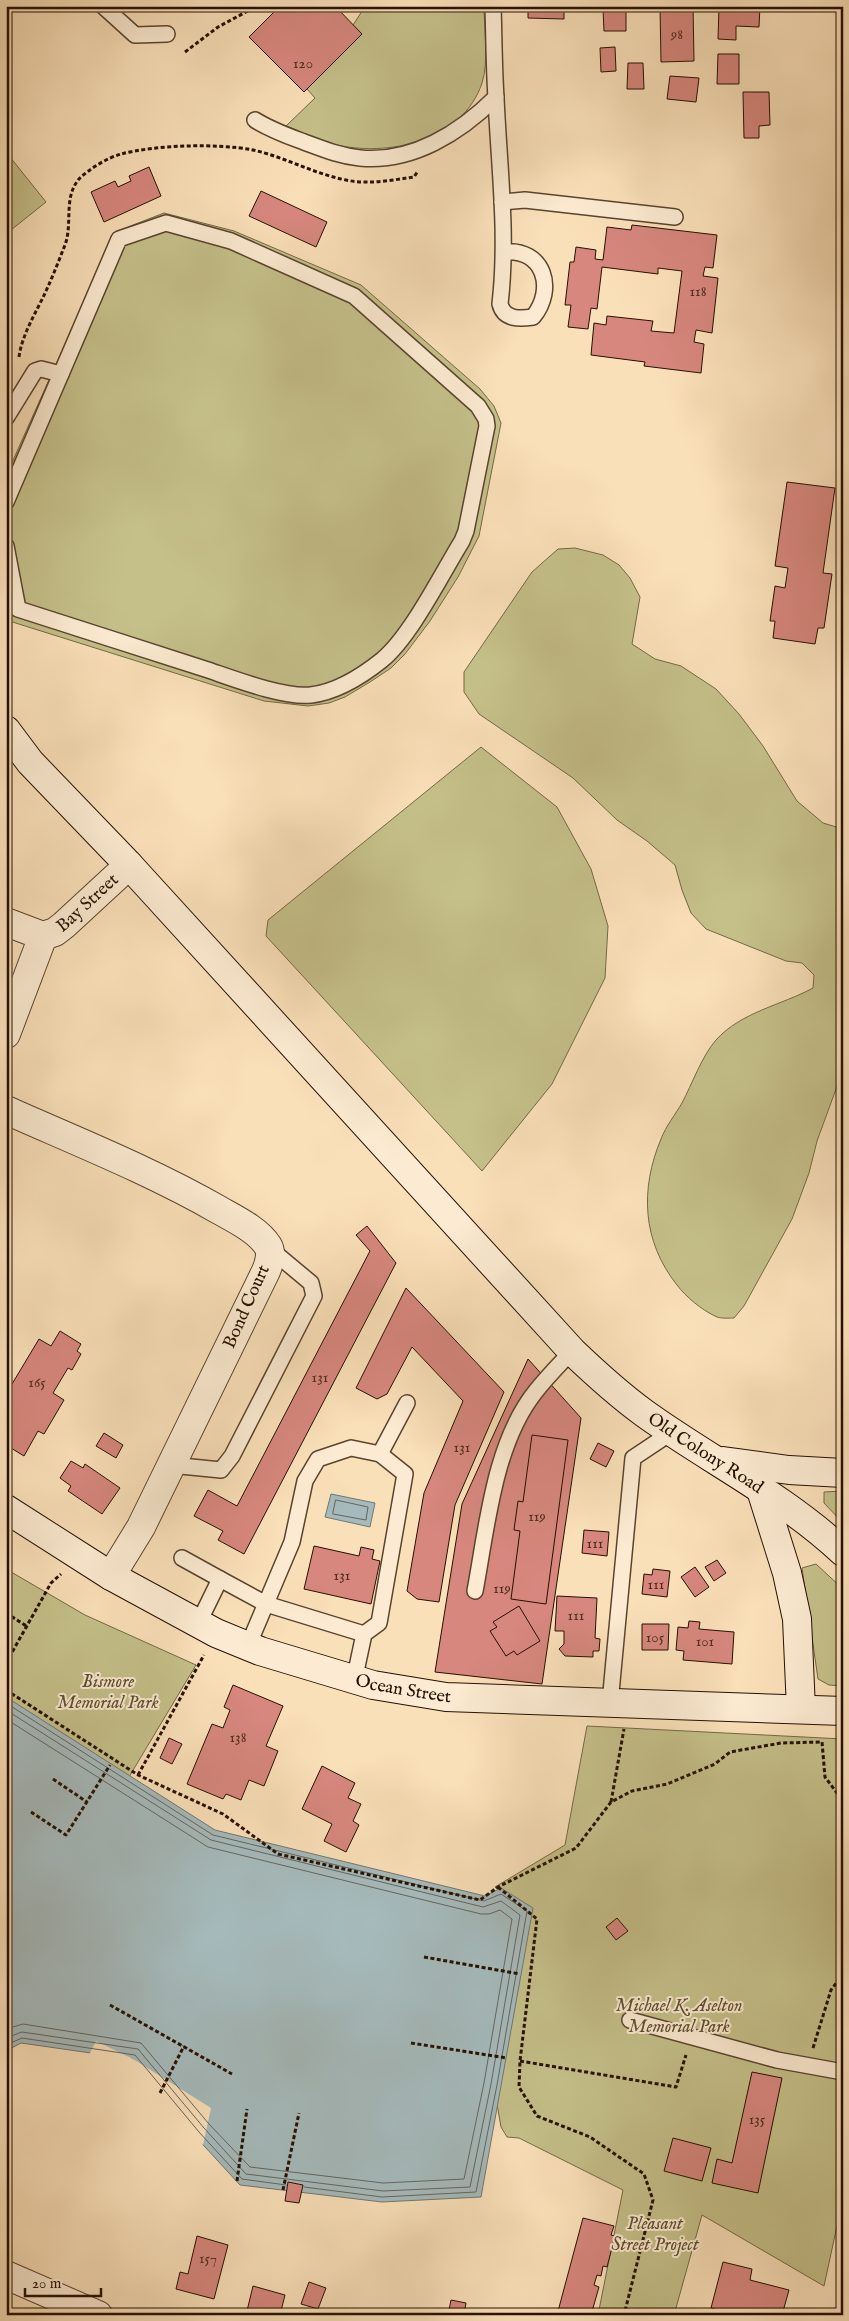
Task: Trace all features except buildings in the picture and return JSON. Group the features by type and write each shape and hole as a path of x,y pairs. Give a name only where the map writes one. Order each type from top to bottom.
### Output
{"street":[{"name":"Old Colony Road","path":"6,730 30,762 129,865 572,1351 609,1386 672,1432 803,1519 843,1552"},
{"name":"Bay Street","path":"6,922 43,936 55,932 64,926 129,865"},
{"name":"Bay Street","path":"6,1034 43,936"},
{"name":"Bond Court","path":"6,1110 193,1195 238,1220 264,1240 269,1248 270,1260 266,1271 141,1527 111,1576"},
{"path":"716,1460 796,1471 843,1473"},
{"path":"761,1490 787,1573 797,1619 801,1709"},
{"name":"Ocean Street","path":"6,1509 80,1558 207,1628 248,1646 354,1680 446,1698 843,1711"},
{"path":"6,2275 98,2315"}],"lane":[{"path":"103,6 135,35 167,34"},
{"path":"494,6 496,97 504,252"},
{"path":"255,120 279,132 345,155 374,158 414,151 430,145 452,133 485,108 496,97"},
{"path":"502,202 525,200 675,217"},
{"path":"6,502 119,239 166,223 231,241 354,296 478,406 486,419 487,426 466,531 462,541 417,614 395,646 382,660 338,687 309,695 264,688 18,608 6,546"},
{"path":"6,418 35,371 41,369 61,374"},
{"path":"171,1466 221,1470 232,1456 314,1296 311,1284 269,1248"},
{"path":"474,1591 496,1478 516,1424 536,1391 572,1351"},
{"path":"380,1454 407,1403"},
{"path":"619,1703 632,1458 672,1432"},
{"path":"248,1646 292,1542 305,1481 318,1459 351,1448 380,1454 405,1474 379,1623 364,1634 354,1680"},
{"path":"182,1558 266,1604 364,1634"},
{"path":"207,1628 220,1579"},
{"path":"630,2020 777,2060 843,2072"}],"path":[{"path":"185,52 218,28 257,6"},
{"path":"25,336 66,241 70,196 79,180 113,157 126,153 172,147 232,147 255,150 317,174 348,181 372,182 414,177 419,167 414,151"},
{"path":"6,1663 52,1583 80,1558"},
{"path":"6,1613 28,1627"},
{"path":"138,1775 207,1628"},
{"path":"6,1690 138,1775 223,1814 278,1854 480,1900 498,1888 576,1848 610,1802 632,1791 667,1784 715,1764 730,1752 781,1743 822,1742 825,1777 843,1801"},
{"path":"610,1802 619,1703"},
{"path":"31,1812 66,1835 110,1765"},
{"path":"53,1779 87,1802"},
{"path":"498,1888 537,1919 520,2061 519,2087 537,2116 590,2137 644,2174 653,2200 624,2315"},
{"path":"424,1957 520,1974"},
{"path":"807,2065 831,1990 843,1974"},
{"path":"110,2005 232,2074"},
{"path":"520,2061 676,2088 692,2037"},
{"path":"412,2043 507,2058"},
{"path":"160,2093 184,2046"},
{"path":"237,2182 247,2109"},
{"path":"283,2190 299,2113"}],"green space":[{"path":"368,6 484,6 486,45 484,75 472,103 458,119 441,131 421,140 399,146 376,149 354,148 333,144 286,126 315,98 307,89 362,34 353,25 364,8"},
{"path":"6,152 46,202 6,234"},
{"path":"164,213 234,231 361,285 480,389 494,406 501,423 479,536 458,577 430,621 405,654 391,668 345,697 329,703 308,706 264,701 6,620 6,476 115,232"},
{"path":"575,548 603,555 619,565 630,578 640,597 632,644 655,659 681,666 716,689 739,714 763,746 797,801 823,823 843,829 843,1070 817,1141 809,1173 792,1219 744,1306 734,1318 717,1317 700,1307 681,1290 665,1268 651,1233 648,1214 650,1177 654,1158 663,1134 682,1103 706,1054 716,1040 737,1022 813,988 814,975 802,963 786,961 706,929 691,913 675,865 647,841 617,820 573,778 479,714 464,692 464,672 532,572 558,549"},
{"path":"481,747 557,807 591,869 608,926 605,978 552,1084 482,1171 266,936 268,920"},
{"path":"843,1491 843,1523 824,1503 824,1492"},
{"path":"816,1564 843,1589 843,1686 829,1685 818,1679 802,1568"},
{"name":"Bismore Memorial Park","path":"6,1569 85,1615 196,1665 129,1777 6,1699"},
{"name":"Michael K. Aselton Memorial Park","path":"587,1726 843,1739 843,2198 824,2286 702,2215 674,2315 598,2315 623,2190 519,2138 507,2137 501,2127 497,2104 529,1921 495,1887 565,1845"}],"water":[{"path":"331,1494 375,1503 370,1527 325,1517"},
{"path":"6,1697 215,1830 485,1896 501,1888 533,1908 481,2197 382,2202 240,2185 195,2136 133,2059 21,2043 6,2051"}],"pier":[{"path":"96,2041 133,2059 211,2108 203,2145 193,2137 132,2062 89,2055"}],"park label":[{"name":"Pleasant Street Project","path":"655,2234"}]}
